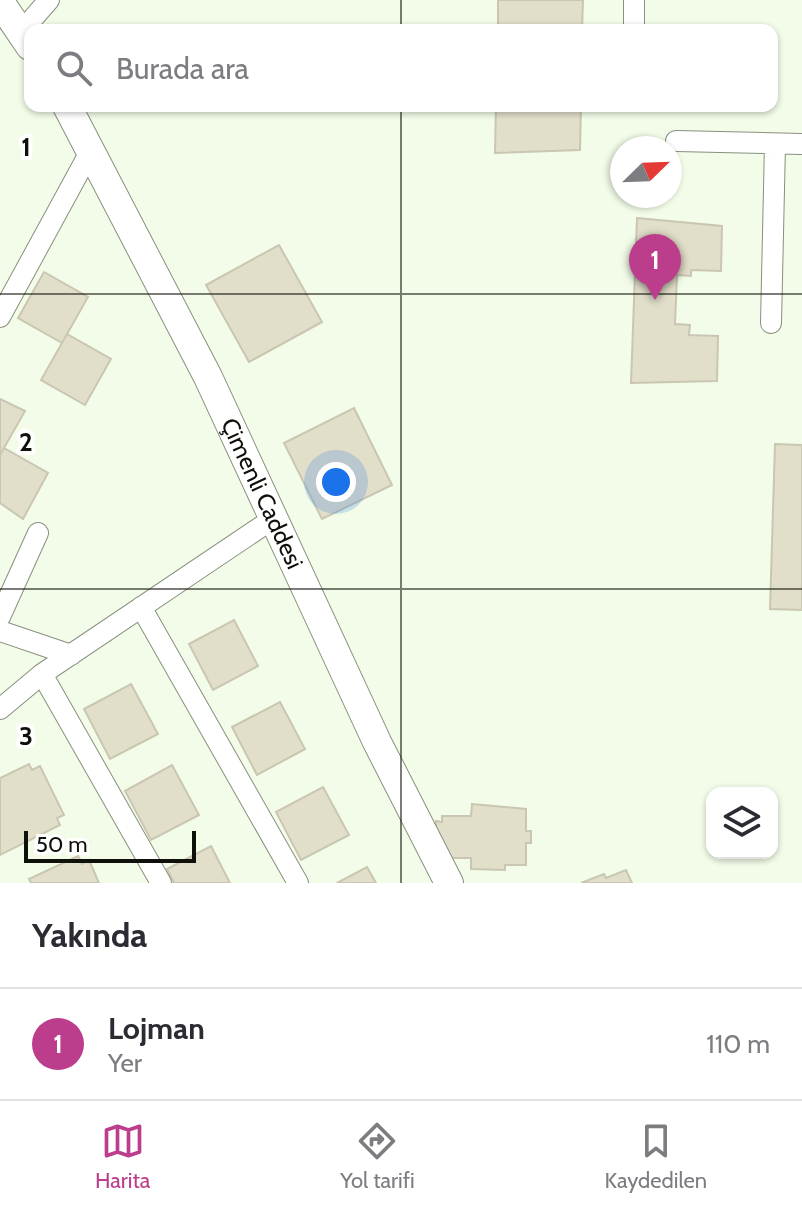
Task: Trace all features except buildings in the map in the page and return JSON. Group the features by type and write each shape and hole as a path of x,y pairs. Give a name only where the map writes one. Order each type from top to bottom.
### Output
{"street":[{"path":"28,24 49,0"},
{"path":"634,0 634,24"},
{"path":"0,2 26,24"},
{"name":"Çimenli Caddesi","path":"70,112 194,349 377,742 449,883"},
{"path":"682,141 802,144"},
{"path":"771,323 775,144"},
{"path":"0,317 91,150"},
{"path":"0,709 42,674 274,518"},
{"path":"0,617 38,533"},
{"path":"141,607 298,883"},
{"path":"0,631 71,655"},
{"path":"42,674 161,883"}],"place":[{"name":"Lojman","path":"655,300"}]}
